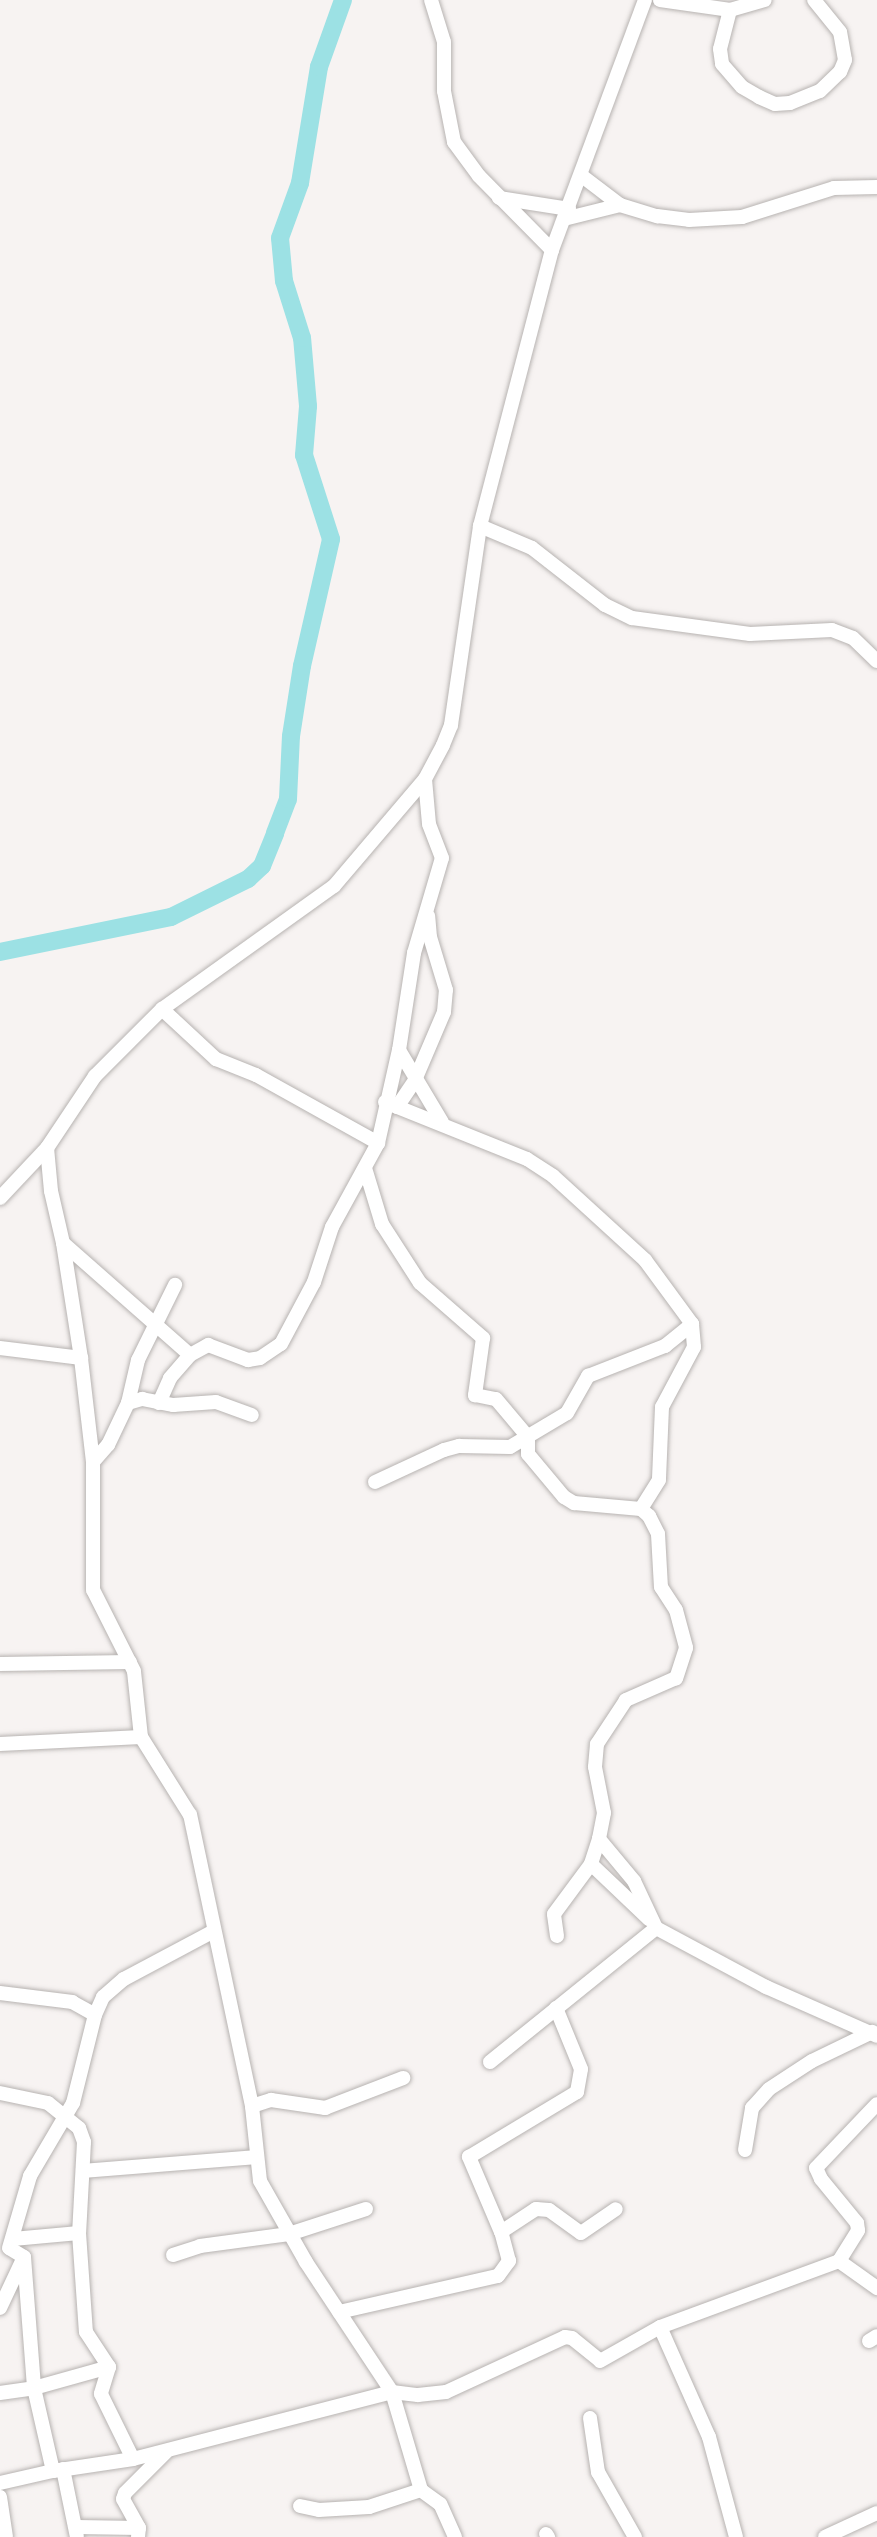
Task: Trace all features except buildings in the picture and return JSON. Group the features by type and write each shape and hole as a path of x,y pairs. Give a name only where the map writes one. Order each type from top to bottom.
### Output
{"street":[{"path":"431,0 444,42 444,91 454,142 499,198 552,250"},
{"path":"0,1198 47,1148 95,1076 162,1009 334,885 425,779 451,725 480,526 552,250 582,176 645,0"},
{"path":"660,0 705,4 730,10 765,0"},
{"path":"730,10 720,49 722,64 742,87 759,97 775,104 790,103 820,91 840,72 845,60 840,32 814,0"},
{"path":"582,176 620,205 657,216 718,220 742,217 834,188 877,187"},
{"path":"499,198 566,214 620,205"},
{"path":"480,526 532,548 605,605 632,618 750,634 832,630 853,638 877,661"},
{"path":"159,1403 170,1378 189,1355 208,1345 248,1360 260,1358 281,1344 314,1282 332,1227 378,1143 391,1104 414,953 442,858 429,824 425,779"},
{"path":"391,1104 415,1080 444,1012 446,990 430,938 428,909"},
{"path":"162,1009 216,1059 256,1075 378,1143"},
{"path":"399,1050 442,1122"},
{"path":"391,1104 442,1122 527,1159 553,1176 645,1260 692,1324 694,1347 662,1407 659,1480 641,1509"},
{"path":"47,1148 51,1191 63,1243 81,1358 93,1462 93,1590 130,1662 138,1687 141,1737 190,1815 212,1932 252,2106 260,2181 289,2234 392,2392 420,2490 440,2504 455,2537"},
{"path":"365,1168 382,1224 420,1283 483,1338 475,1395 496,1400 528,1437 528,1454 569,1500 607,1508 641,1509 649,1515 658,1534 661,1587 676,1610 686,1648 676,1678 626,1700 597,1744 595,1767 604,1813 599,1839 591,1864 554,1914 557,1936"},
{"path":"63,1243 189,1355"},
{"path":"93,1462 108,1445 128,1403 138,1360 157,1328 176,1285"},
{"path":"375,1482 444,1450 459,1446 510,1447 567,1413 588,1376 656,1350 692,1324"},
{"path":"0,1348 81,1358"},
{"path":"128,1403 142,1399 159,1403 216,1402 252,1414"},
{"path":"0,1664 130,1662"},
{"path":"0,1744 141,1737"},
{"path":"599,1839 633,1881 654,1925"},
{"path":"591,1864 654,1925 766,1987 874,2034"},
{"path":"490,2062 654,1925"},
{"path":"24,2257 9,2248 30,2176 66,2115 79,2085 95,2015 112,1987 212,1932"},
{"path":"0,1993 72,2002 95,2015"},
{"path":"339,2312 498,2276 509,2261 501,2232 469,2157 578,2092 581,2069 556,2008"},
{"path":"745,2150 746,2128 752,2108 769,2089 812,2061 874,2034"},
{"path":"252,2106 270,2100 325,2108 403,2078"},
{"path":"0,2093 34,2098 66,2115 80,2128 84,2142 79,2233 86,2332 109,2367 101,2394 132,2459"},
{"path":"0,2483 58,2470 132,2459 392,2392 418,2395 446,2392 565,2337 573,2338 595,2358 604,2360 660,2327 839,2261 858,2230 857,2223 821,2179 816,2168 877,2104"},
{"path":"83,2171 256,2157"},
{"path":"173,2254 200,2246 289,2234 366,2209"},
{"path":"501,2232 542,2209 581,2233 616,2209"},
{"path":"13,2239 79,2233"},
{"path":"0,2308 24,2257"},
{"path":"24,2257 34,2388 77,2532 138,2532 123,2499 125,2493 167,2450"},
{"path":"839,2261 877,2288"},
{"path":"660,2327 709,2437 736,2537"},
{"path":"0,2393 34,2388 109,2367"},
{"path":"590,2418 598,2472 635,2537"},
{"path":"300,2506 319,2510 369,2507 420,2490"},
{"path":"0,2497 6,2537"},
{"path":"825,2537 877,2513"}],"waterway":[{"path":"0,952 171,917 248,879 262,866 288,799 291,736 302,666 331,539 304,455 308,406 302,338 284,281 280,238 300,183 319,67 343,0"}]}
